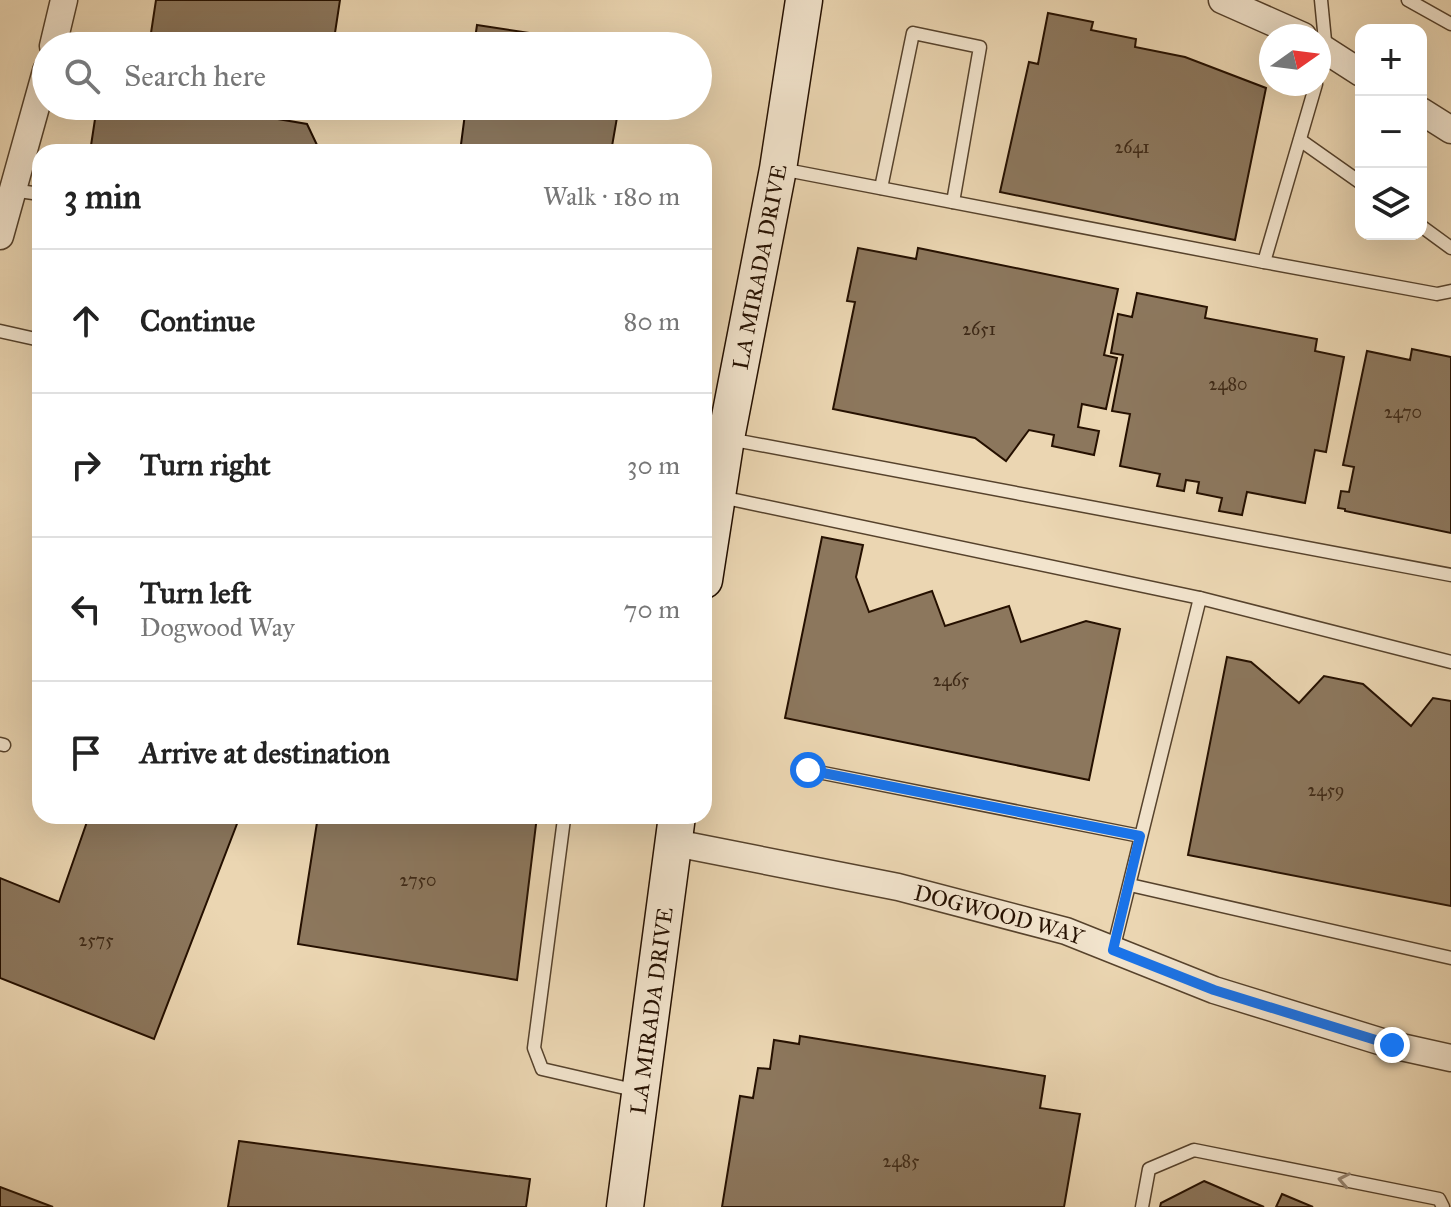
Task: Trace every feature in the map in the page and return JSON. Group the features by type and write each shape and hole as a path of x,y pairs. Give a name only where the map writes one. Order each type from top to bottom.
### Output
{"main road":[{"name":"LA MIRADA DRIVE","path":"712,528 726,438 778,169 804,0"},
{"name":"LA MIRADA DRIVE","path":"625,1207 676,830"}],"street":[{"path":"56,32 64,0"},
{"path":"1222,0 1256,7 1284,24"},
{"path":"1331,61 1355,71"},
{"path":"1427,115 1451,130"},
{"path":"1,230 32,120"},
{"name":"DOGWOOD WAY","path":"676,830 1066,931 1214,990 1392,1045 1451,1058"}],"lane":[{"path":"1321,0 1321,24"},
{"path":"1408,0 1451,24"},
{"path":"881,188 913,33 980,47 953,202"},
{"path":"1264,262 1313,96"},
{"path":"1300,140 1355,179"},
{"path":"778,169 1437,294 1451,291"},
{"path":"12,190 32,193"},
{"path":"1427,230 1451,248"},
{"path":"0,331 32,338"},
{"path":"726,438 1451,575"},
{"path":"717,496 1200,598 1451,662"},
{"path":"1113,950 1200,598"},
{"path":"808,770 1140,836"},
{"path":"563,824 534,1048 542,1069 641,1091"},
{"path":"1130,885 1451,958"},
{"path":"1142,1207 1149,1169 1194,1150 1439,1199 1443,1207"}],"building":[{"path":"156,0 340,0 335,32 151,32"},
{"path":"1048,13 1093,22 1091,30 1136,39 1135,47 1185,57 1259,85 1259,96 1264,96 1235,240 1000,192 1029,62 1038,64"},
{"path":"477,25 523,32 476,32"},
{"path":"95,120 284,120 307,124 317,144 91,144"},
{"path":"464,120 617,120 612,144 461,144"},
{"path":"858,248 916,259 918,248 1118,289 1104,355 1117,358 1106,409 1082,404 1078,427 1099,431 1094,455 1052,446 1054,435 1029,430 1006,461 975,438 833,409 855,302 847,301"},
{"path":"1137,293 1207,307 1205,318 1317,339 1315,351 1344,357 1326,452 1315,450 1305,503 1247,492 1242,515 1219,511 1222,498 1197,493 1199,482 1186,480 1184,491 1157,486 1160,474 1120,466 1130,414 1112,411 1123,355 1111,353 1118,314 1132,317"},
{"path":"1412,349 1451,357 1451,533 1338,508 1341,491 1349,492 1354,467 1343,465 1367,351 1410,360"},
{"path":"822,537 863,545 856,577 869,612 932,591 945,626 1009,606 1021,642 1086,621 1120,629 1089,780 785,718"},
{"path":"1227,657 1251,662 1299,703 1324,676 1363,684 1411,726 1433,698 1451,701 1451,906 1188,855"},
{"path":"86,824 237,824 154,1039 0,978 0,878 59,902"},
{"path":"317,824 536,824 517,980 298,944"},
{"path":"800,1036 1045,1076 1040,1108 1080,1114 1064,1207 722,1207 740,1096 753,1098 758,1068 770,1069 774,1040 799,1044"},
{"path":"239,1141 530,1179 526,1207 228,1207"},
{"path":"1204,1181 1264,1207 1160,1207 1161,1203"},
{"path":"0,1187 53,1207 0,1207"},
{"path":"1282,1194 1313,1207 1276,1207"}],"route":[{"path":"808,770 1140,836 1113,950 1214,990 1392,1045"}]}
